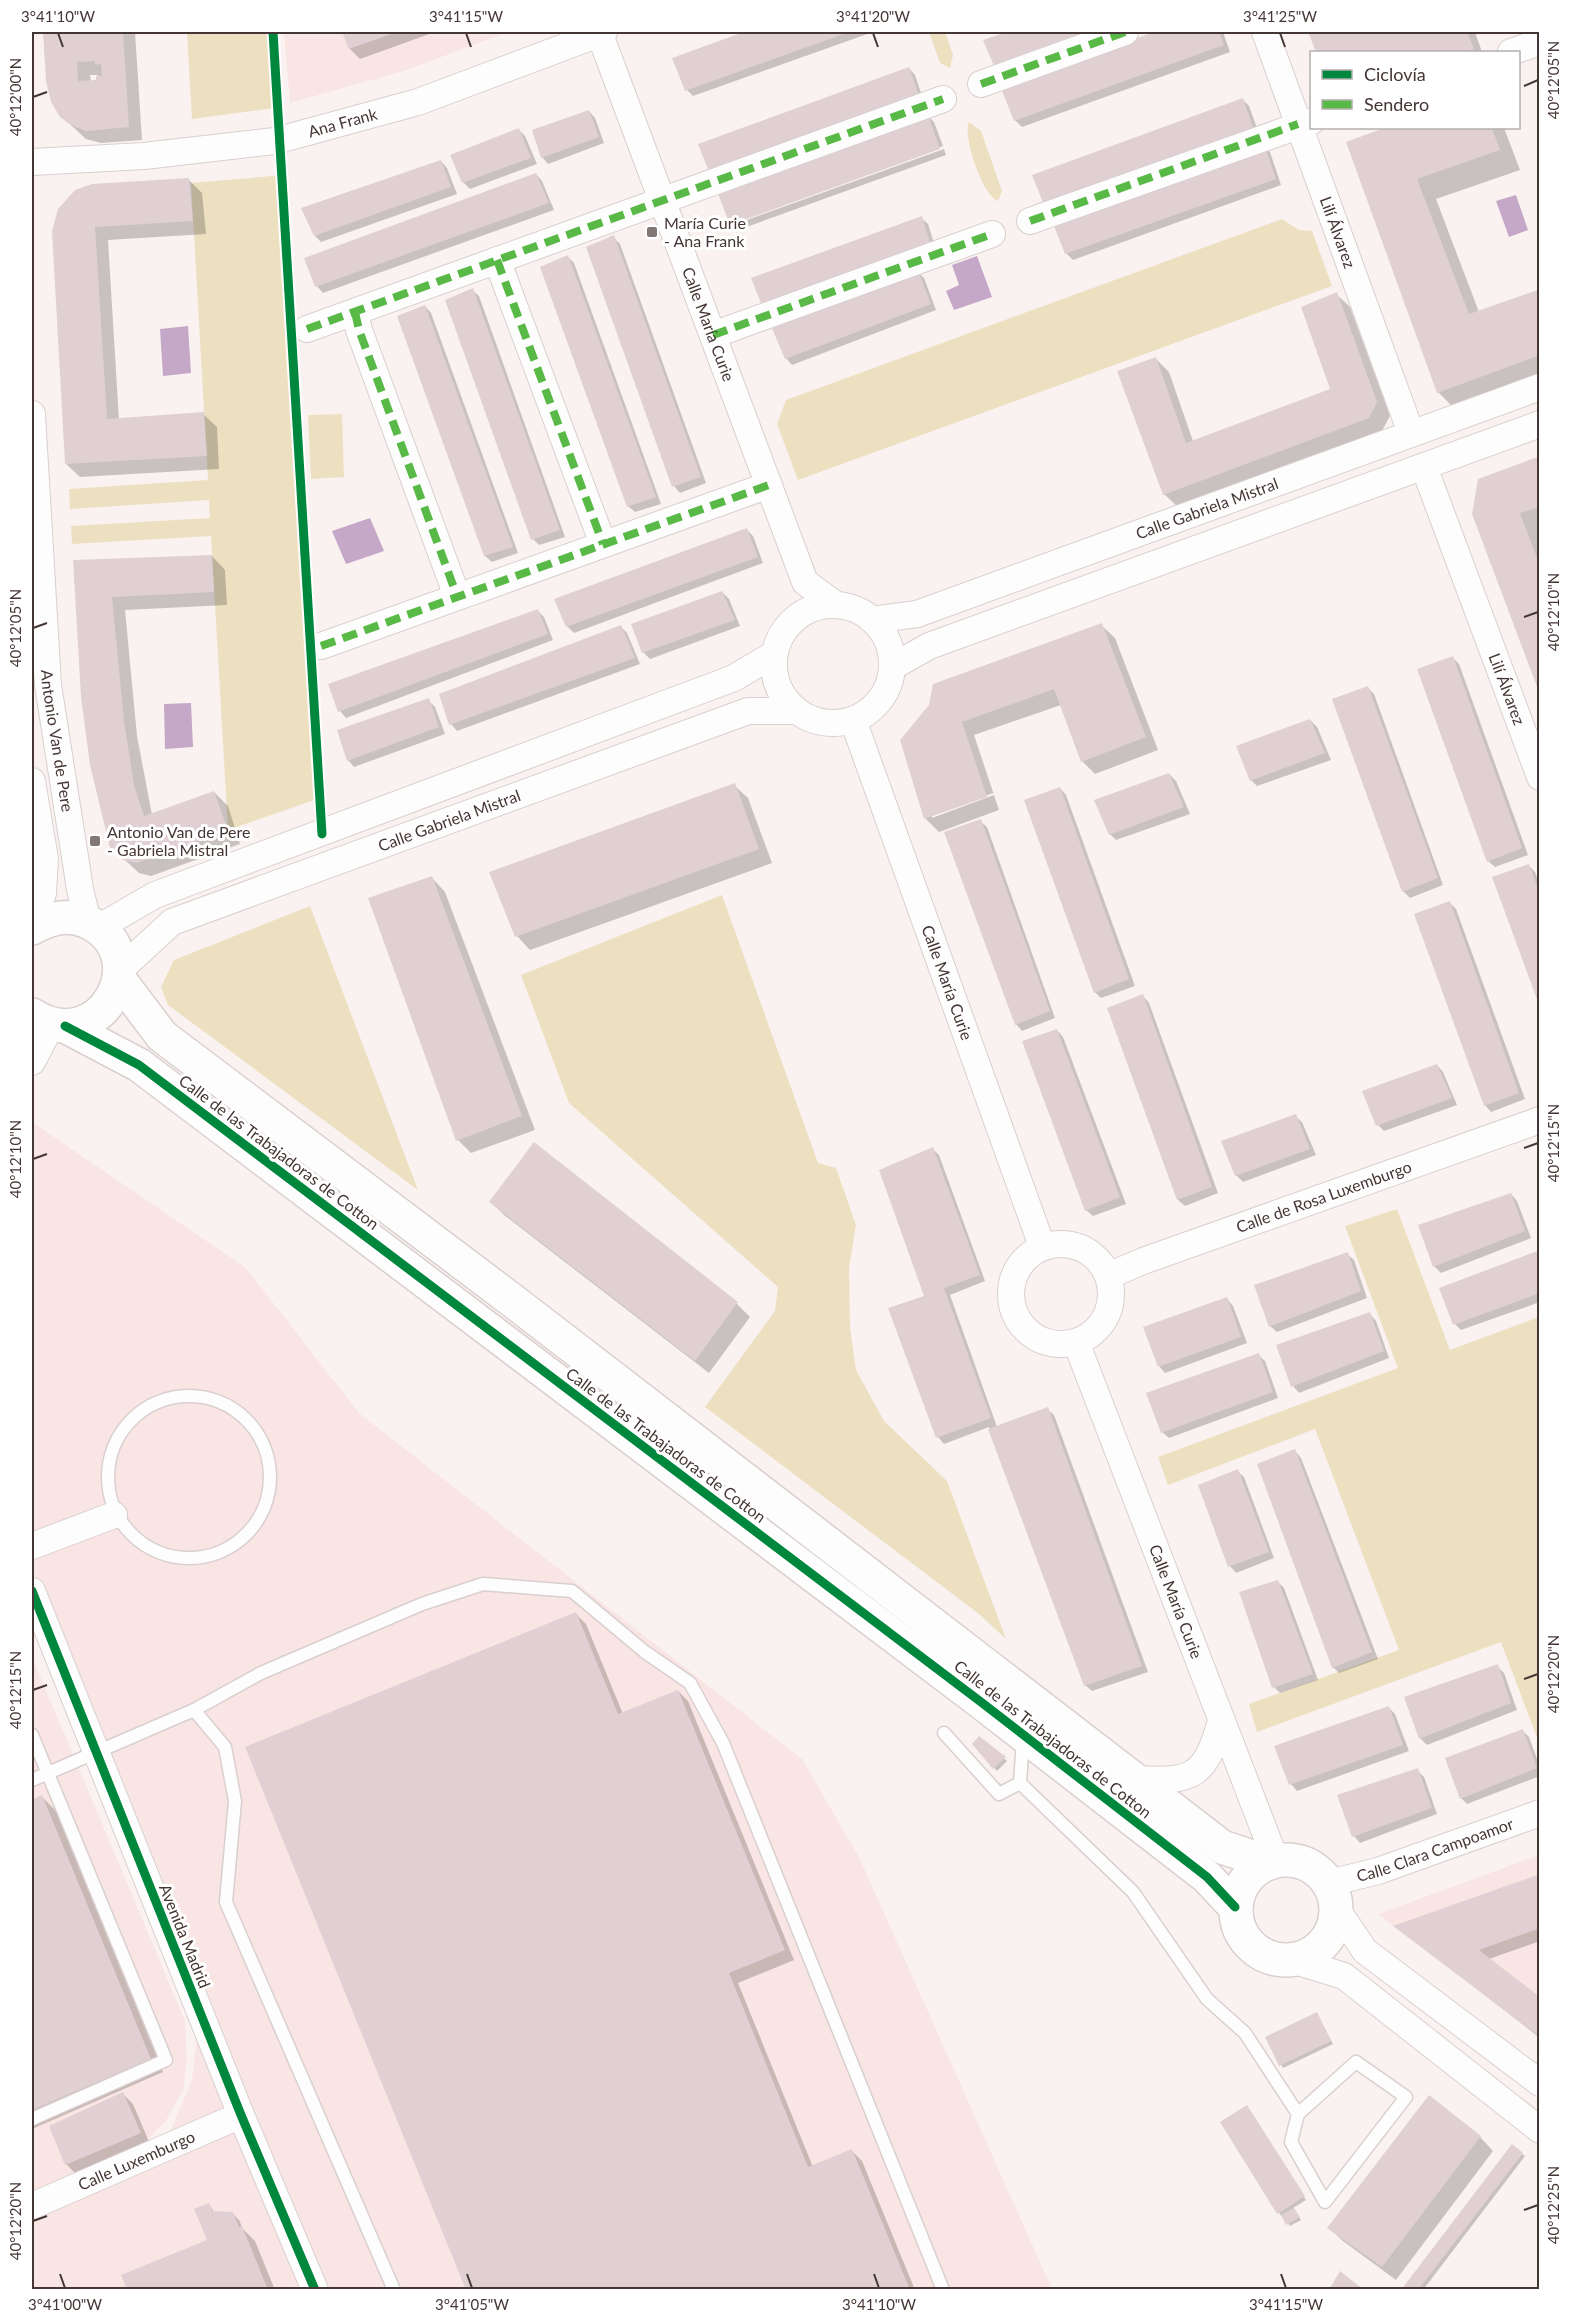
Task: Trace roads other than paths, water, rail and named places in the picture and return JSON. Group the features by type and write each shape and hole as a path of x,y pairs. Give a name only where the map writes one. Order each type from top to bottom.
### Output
{"street":[{"name":"Ana Frank","path":"32,162 144,156 275,141 418,102 601,32"},
{"name":"Calle María Curie","path":"601,32 805,582"},
{"path":"981,84 1125,32"},
{"name":"Lilí Álvarez","path":"1265,32 1305,122 1411,432"},
{"path":"1514,51 1539,42"},
{"path":"307,329 943,99"},
{"path":"1030,221 1305,122"},
{"path":"713,335 992,234"},
{"path":"497,260 603,544"},
{"path":"355,312 359,330 457,596"},
{"name":"Calle Gabriela Mistral","path":"872,620 917,614 1539,387"},
{"name":"Antonio Van de Pere","path":"32,414 48,685 80,889 93,925"},
{"path":"892,667 929,646 1539,424"},
{"name":"Lilí Álvarez","path":"1424,467 1539,772"},
{"path":"321,646 769,485"},
{"path":"796,618 805,582 836,605"},
{"path":"836,605 853,609 872,620 884,634 890,649 892,667 889,684 881,699 867,713 853,720 832,724 819,722 795,711 786,701 776,683 774,654 781,635 796,618 815,608 836,605"},
{"name":"Calle Gabriela Mistral","path":"93,925 155,895 734,678 774,654"},
{"name":"Calle Gabriela Mistral","path":"119,975 172,922 748,711 795,711"},
{"name":"Calle María Curie","path":"853,720 1042,1246"},
{"name":"Antonio Van de Pere","path":"32,781 45,859 43,893 32,928"},
{"path":"32,928 46,920 63,917 93,925"},
{"name":"Calle de las Trabajadoras de Cotton","path":"93,925 115,949 119,975 162,1036 517,1304 1137,1779 1222,1847 1273,1862"},
{"path":"32,1062 49,1022 81,1024 95,1017 115,994 119,975"},
{"name":"Calle de las Trabajadoras de Cotton","path":"49,1022 139,1065 1024,1735 1207,1877 1235,1907"},
{"name":"Calle de Rosa Luxemburgo","path":"1108,1276 1143,1261 1539,1120"},
{"path":"1064,1244 1084,1249 1099,1261 1108,1276 1111,1292 1109,1309 1101,1325 1092,1334 1076,1342 1054,1344 1037,1339 1024,1329 1014,1314 1010,1292 1014,1275 1023,1260 1042,1246 1064,1244"},
{"name":"Calle María Curie","path":"1076,1342 1273,1862"},
{"path":"32,1546 114,1515"},
{"name":"Avenida Madrid","path":"32,1591 241,2115 315,2289"},
{"path":"1137,1779 1173,1781 1194,1775 1212,1752 1221,1721"},
{"name":"Calle Clara Campoamor","path":"1332,1896 1378,1871 1539,1813"},
{"path":"1332,1896 1332,1929 1319,1948 1307,1956 1292,1960 1277,1960 1251,1947 1242,1935 1235,1907 1239,1890 1248,1876 1273,1862 1293,1860 1307,1864 1332,1896 1365,1951 1539,2083"},
{"path":"1292,1960 1344,1976 1539,2130"},
{"name":"Calle Luxemburgo","path":"32,2206 241,2115"}],"lane":[{"path":"193,1394 234,1407 262,1439 272,1481 258,1522 226,1551 184,1560 143,1547 114,1515 105,1473 119,1432 151,1403 193,1394"},
{"path":"32,1780 194,1710 272,1669 422,1604 483,1584 572,1591 645,1652 690,1683 723,1743 943,2289"},
{"path":"194,1710 225,1747 235,1800 226,1902 394,2289"},
{"path":"944,1733 999,1794 1020,1783"},
{"path":"32,1735 166,2060 32,2119"},
{"path":"1020,1783 1024,1735"},
{"path":"1020,1783 1133,1892 1207,2000 1245,2033 1298,2114 1291,2142 1325,2202 1406,2097 1356,2062 1298,2114"}],"place":[{"name":"María Curie - Ana Frank","path":"652,232"},
{"name":"Antonio Van de Pere - Gabriela Mistral","path":"95,841"}]}
